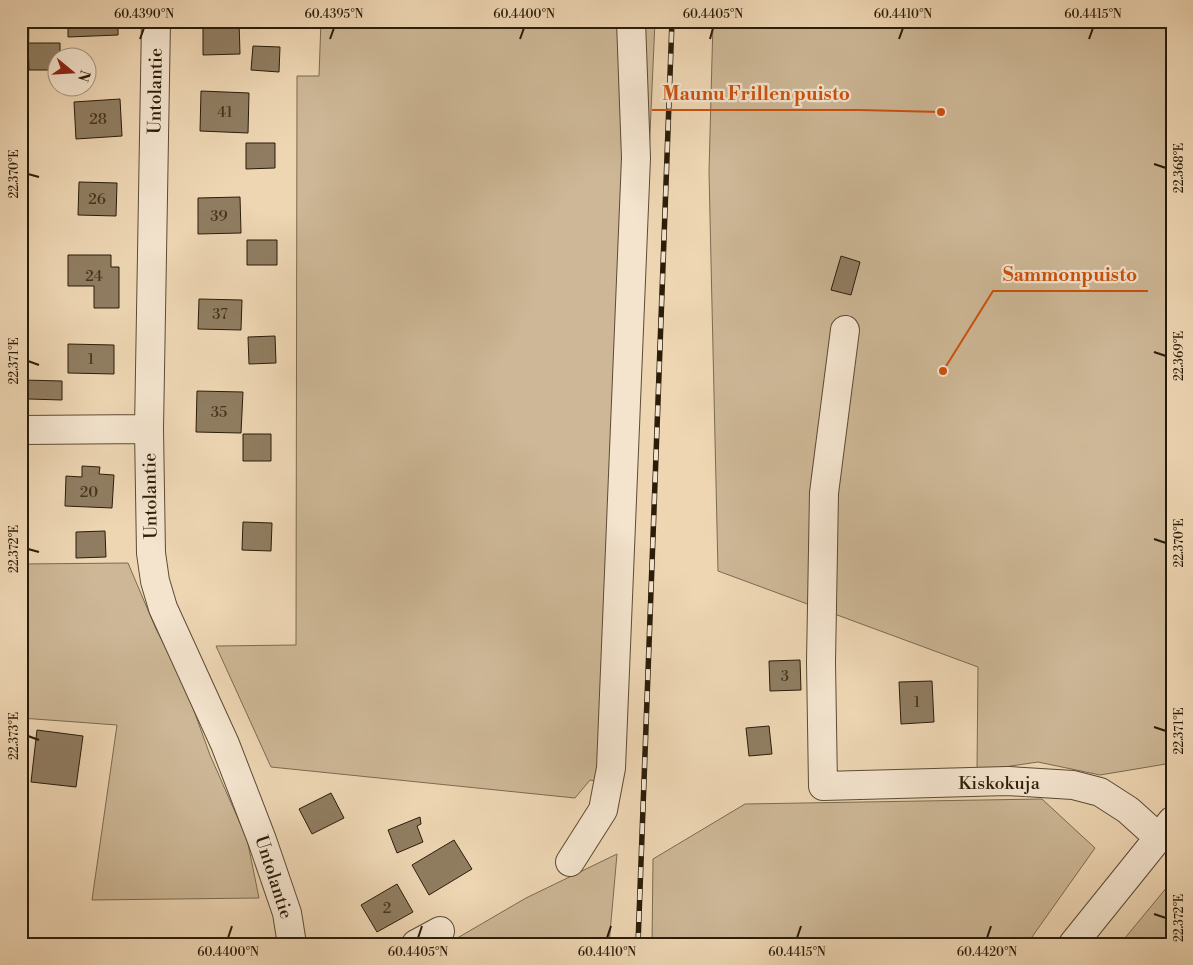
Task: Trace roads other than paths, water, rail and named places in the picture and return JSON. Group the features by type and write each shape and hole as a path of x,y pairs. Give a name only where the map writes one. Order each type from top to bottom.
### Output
{"street":[{"name":"Untolantie","path":"156,21 149,429 150,528 155,581 163,608 244,790 287,913 292,944"},
{"path":"570,862 603,810 611,768 636,158 631,21"},
{"name":"Kiskokuja","path":"845,330 824,493 821,662 823,786 1008,781 1073,785 1100,792 1128,810 1165,829"},
{"path":"21,430 149,429"},
{"path":"1073,944 1165,829"},
{"path":"416,944 440,931"}],"railway":[{"path":"638,944 672,21"}],"place":[{"name":"Maunu Frillen puisto","path":"941,112"},
{"name":"Sammonpuisto","path":"943,371"}]}
